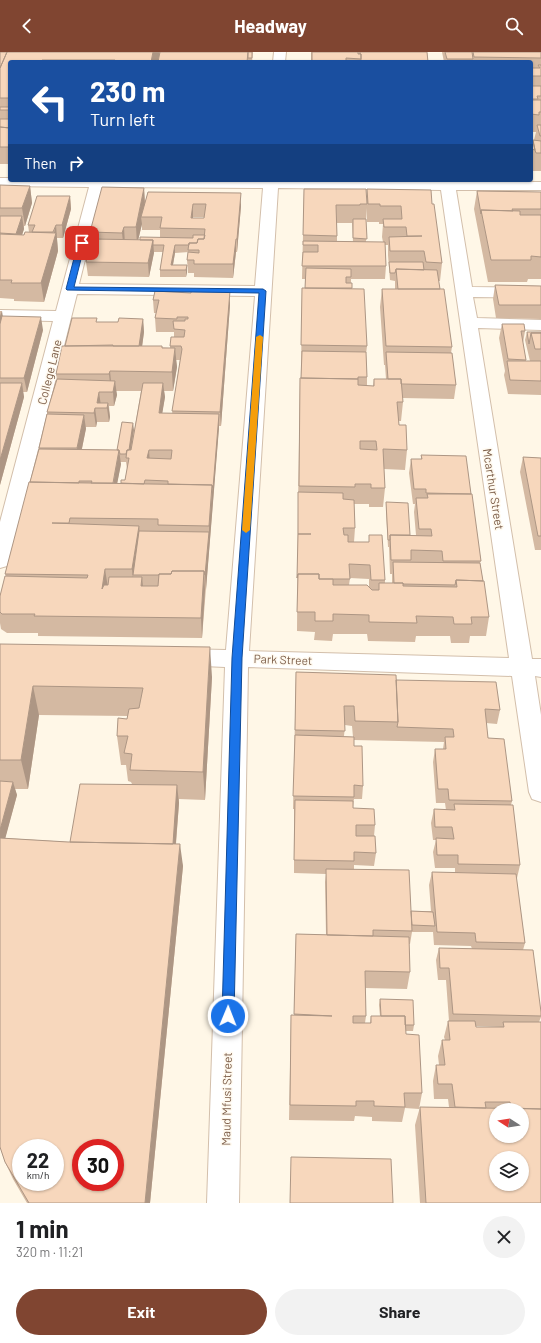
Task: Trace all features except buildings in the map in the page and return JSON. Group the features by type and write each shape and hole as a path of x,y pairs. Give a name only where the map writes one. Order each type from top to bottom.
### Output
{"street":[{"path":"0,182 271,182 541,186"},
{"name":"Maud Mfusi Street","path":"223,1203 237,658 271,182"},
{"name":"College Lane","path":"0,561 97,183"},
{"name":"Mcarthur Street","path":"448,185 469,323 531,668 541,792"},
{"path":"70,289 263,291"},
{"path":"464,292 541,294"},
{"path":"0,315 63,316"},
{"path":"469,323 541,325"},
{"name":"Park Street","path":"160,657 237,658 531,668"}],"slow traffic":[{"path":"246,530 260,337"}],"route":[{"path":"82,243 70,289 263,291 237,658 228,1016"}]}
